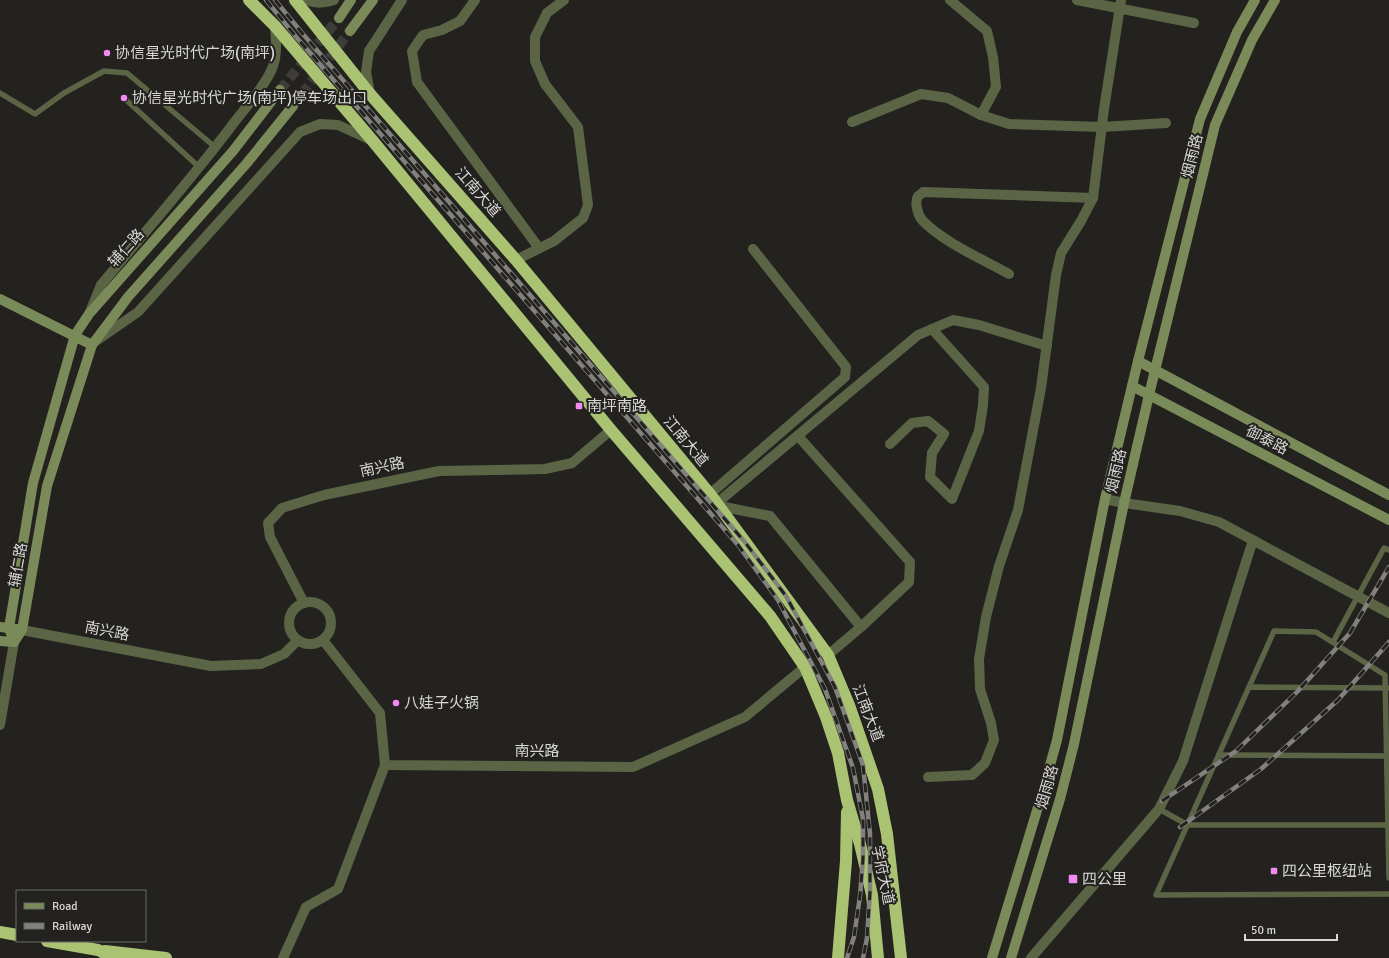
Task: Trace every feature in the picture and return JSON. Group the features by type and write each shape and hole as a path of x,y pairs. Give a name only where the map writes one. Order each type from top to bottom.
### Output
{"highway":[{"path":"250,0 275,26 372,140 611,430 770,616 805,667 826,717 838,754 847,800 846,861 838,958"},
{"name":"江南大道","path":"295,0 370,94 516,260 715,501 828,655 849,705 878,789 887,834 894,887 897,930"},
{"name":"学府大道","path":"847,800 860,844 872,895 878,958"},
{"path":"895,958 897,930"},
{"path":"897,930 901,958"},
{"path":"0,932 16,936"},
{"path":"53,942 98,950 166,958"},
{"path":"98,950 114,958"}],"main road":[{"path":"339,18 351,0"},
{"path":"350,31 373,0"},
{"name":"烟雨路","path":"992,958 1057,740 1105,499 1138,361 1200,119 1237,32 1255,0"},
{"name":"烟雨路","path":"1010,958 1060,799 1074,744 1124,503 1215,125 1252,40 1275,0"},
{"name":"辅仁路","path":"280,90 233,151 89,314 75,335 33,483 5,628 14,642 22,630 47,486 92,344 128,297 247,163 293,106"},
{"path":"0,299 92,344"},
{"name":"御泰路","path":"1138,361 1389,495"},
{"name":"御泰路","path":"1132,386 1389,520"},
{"path":"5,628 22,630"},
{"path":"0,641 14,642"}],"street":[{"path":"307,0 314,3 324,3 334,0"},
{"path":"370,94 366,72 369,51 402,0"},
{"path":"475,0 460,21 442,30 423,35 412,51 417,82 539,248"},
{"path":"516,260 554,241 583,218 588,205 578,127 545,84 535,61 535,37 547,13 564,0"},
{"path":"950,0 987,31 993,57 996,87 981,115"},
{"path":"1077,0 1120,5 1194,23"},
{"path":"928,778 972,775 985,763 994,740 991,723 980,688 978,659 986,617 999,566 1018,510 1041,388 1056,275 1061,252 1081,221 1093,198 1120,5"},
{"path":"89,314 101,285 199,167 262,85 271,70 275,57 275,26"},
{"path":"852,122 921,94 948,98 981,115 1009,124 1102,127 1166,123"},
{"path":"92,344 138,312 300,132 320,124 338,125 372,140"},
{"path":"1009,274 945,238 921,219 918,211 918,196 923,192 1093,198"},
{"path":"715,501 845,377 846,367 753,249"},
{"path":"715,501 798,436 918,335 953,320 978,325 1047,346"},
{"path":"890,444 912,423 928,421 944,434 932,453 930,477 952,500 979,431 984,387 932,330"},
{"name":"南兴路","path":"304,603 270,537 268,523 282,508 324,495 439,471 545,469 572,462 611,430"},
{"path":"798,436 910,562 909,582 861,627 828,655"},
{"path":"1105,499 1180,511 1219,522 1389,613"},
{"path":"715,501 770,516 861,627"},
{"path":"1031,958 1160,808 1183,761 1253,540"},
{"path":"304,603 317,603 327,611 330,617 330,630 323,640 310,644 297,641 290,630 288,623 293,610 304,603"},
{"name":"南兴路","path":"22,630 211,666 261,664 284,654 297,641"},
{"path":"283,958 306,907 338,889 385,765 380,713 323,640"},
{"path":"0,725 14,642"},
{"name":"南兴路","path":"385,765 633,767 745,717 805,667"}],"lane":[{"path":"0,94 35,114 64,93 104,71 127,73 215,147"},
{"path":"124,98 199,167"},
{"path":"1333,642 1384,548 1389,550"},
{"path":"1389,878 1387,688 1385,675 1316,632 1274,631 1156,895 1389,894"},
{"path":"1249,687 1387,688"},
{"path":"1219,755 1387,756"},
{"path":"1160,808 1188,825 1388,825"}],"tunnel":[{"path":"280,90 339,18"},
{"path":"293,106 350,31"}],"railway":[{"path":"266,0 297,38 738,545 778,600 825,689 853,768 863,819 863,859 860,896 854,937 847,958"},
{"path":"275,0 302,33 744,541 786,596 835,687 863,765 870,834 870,892 867,938 863,958"},
{"path":"1162,801 1236,751 1298,691 1350,633 1389,567"},
{"path":"1180,827 1261,769 1338,700 1389,642"}],"place":[{"name":"协信星光时代广场(南坪)","path":"107,53"},
{"name":"协信星光时代广场(南坪)停车场出口","path":"124,98"},
{"name":"南坪南路","path":"579,406"},
{"name":"八娃子火锅","path":"396,703"},
{"name":"四公里枢纽站","path":"1274,871"},
{"name":"四公里","path":"1073,879"}]}
